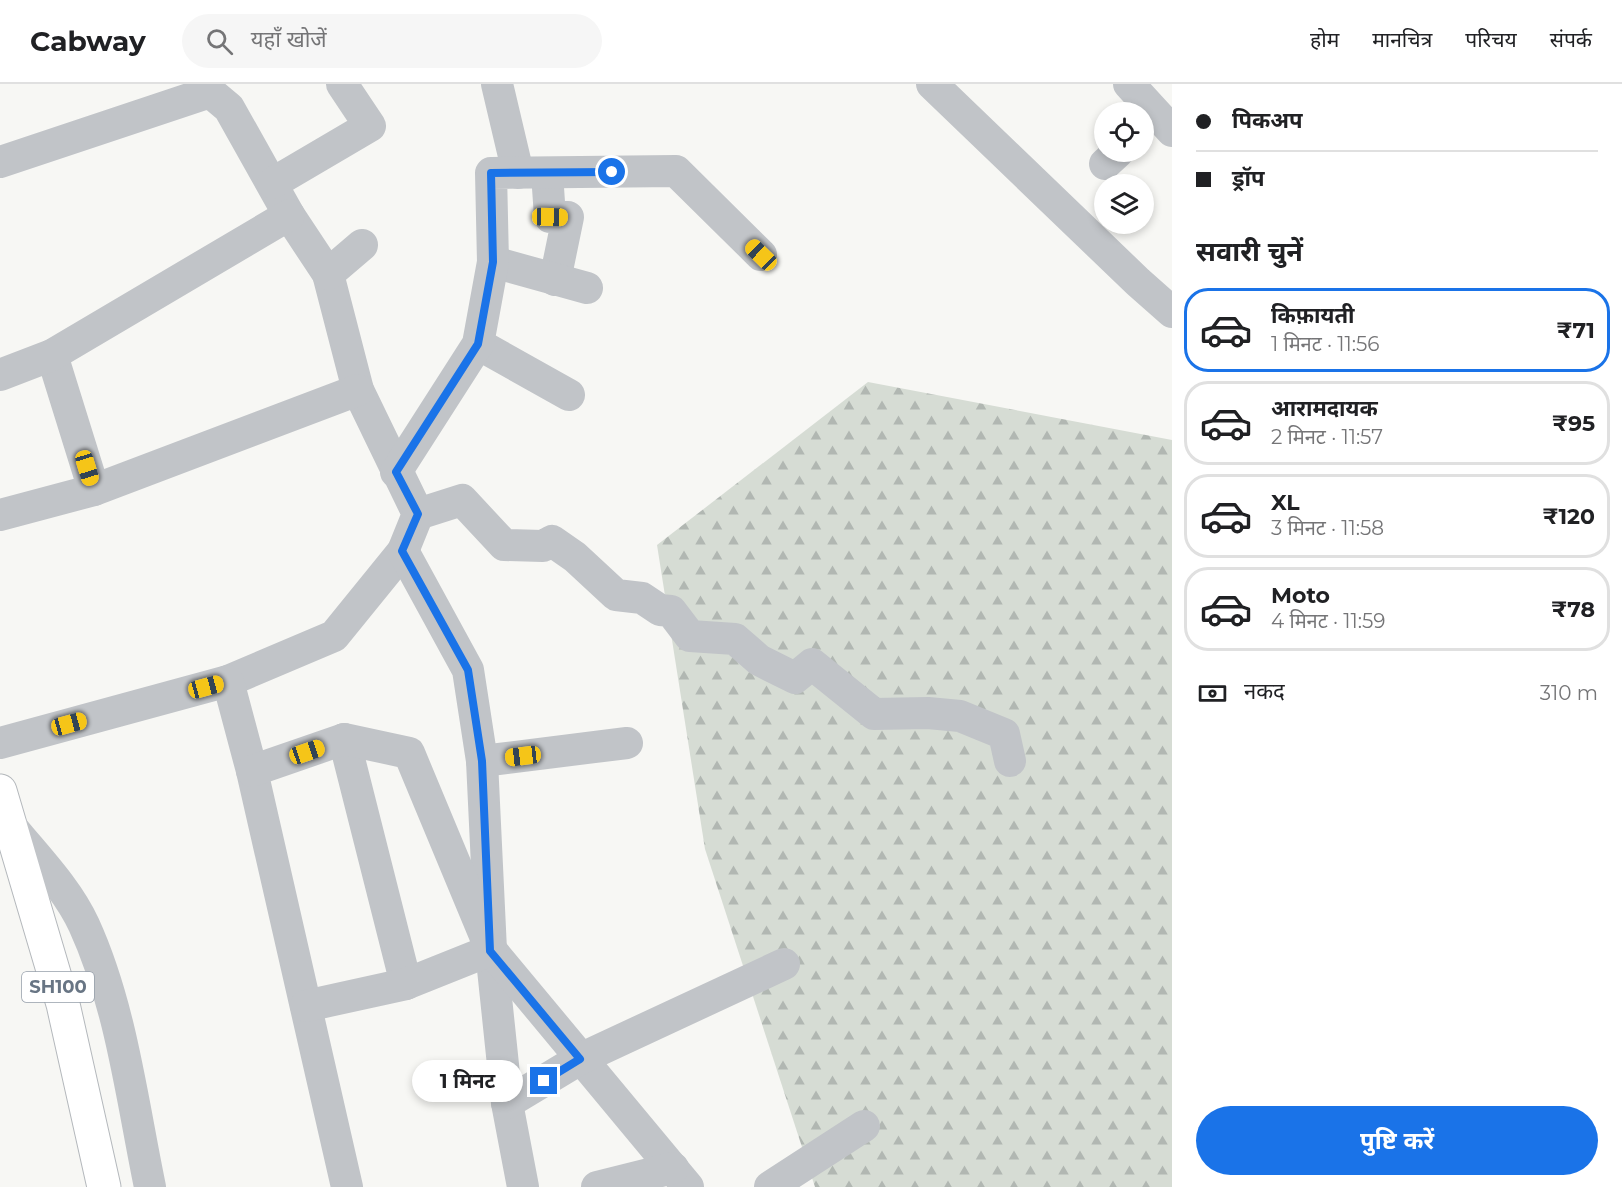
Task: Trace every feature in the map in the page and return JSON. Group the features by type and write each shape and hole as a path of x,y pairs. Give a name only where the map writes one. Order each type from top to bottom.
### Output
{"main road":[{"name":"SH100","path":"0,791 63,1004 104,1187"}],"street":[{"path":"273,183 370,126 342,84"},
{"path":"497,84 550,217 568,217 555,280"},
{"path":"932,84 1172,312"},
{"path":"1129,84 1157,122"},
{"path":"0,162 210,92 229,108 289,215 328,274 358,390 418,514"},
{"path":"396,472 478,344 493,262 491,173 676,171 761,255"},
{"path":"0,375 52,355 289,215"},
{"path":"328,274 362,245"},
{"path":"493,262 587,288"},
{"path":"478,344 569,395"},
{"path":"52,355 94,490"},
{"path":"0,515 94,490 358,390"},
{"path":"418,514 462,501 504,545 543,546 552,541 575,557 616,595 642,598 660,610 671,611 690,636 735,639 759,660 795,678 812,664 874,714 928,713 960,716 1004,734 1010,760"},
{"path":"0,743 228,681 334,636 402,551 418,514"},
{"path":"402,551 468,670 482,761 490,951 507,1103 523,1187"},
{"path":"228,681 252,771 347,1187"},
{"path":"252,771 344,739 409,753 490,951 680,1178"},
{"path":"344,739 405,984"},
{"path":"482,761 627,743"},
{"path":"10,824 65,895 83,924 113,1011 150,1187"},
{"path":"306,1006 405,984 490,951"},
{"path":"507,1103 580,1059 784,964"},
{"path":"770,1187 864,1126"},
{"path":"597,1187 680,1178"}],"green space":[{"path":"868,382 1172,440 1172,1187 815,1187 705,849 657,545"}],"route":[{"path":"544,1081 580,1059 490,951 482,761 468,670 402,551 418,514 396,472 478,344 493,262 491,173 612,172"}]}
